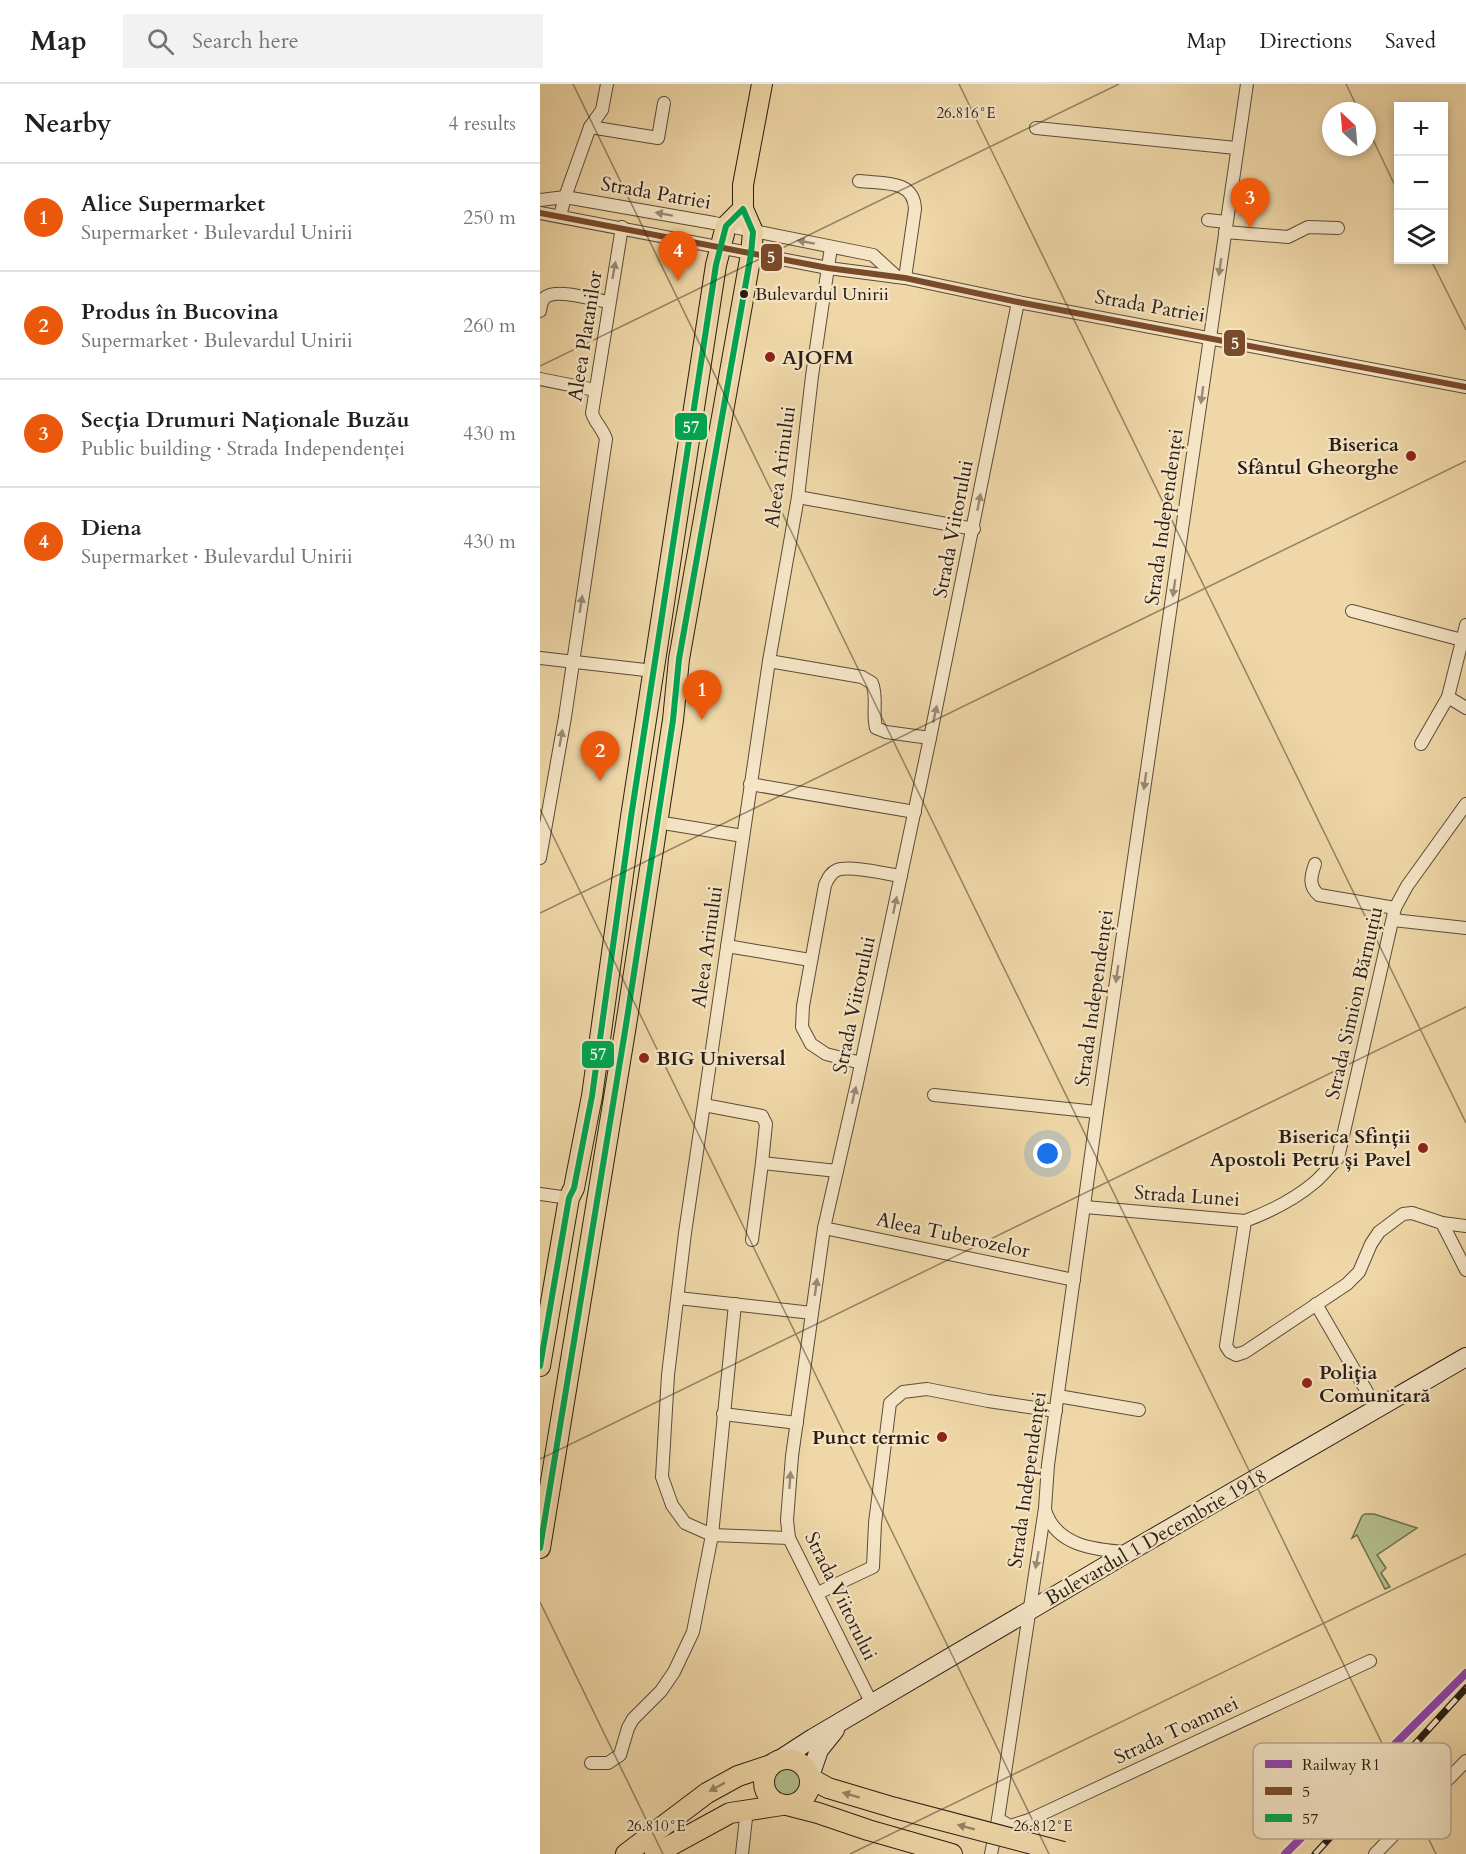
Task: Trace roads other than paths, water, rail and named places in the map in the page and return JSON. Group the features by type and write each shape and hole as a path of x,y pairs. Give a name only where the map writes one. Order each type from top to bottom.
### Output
{"main road":[{"path":"540,1548 673,720 679,659 751,254 753,232 743,209 743,185 762,84"},
{"path":"540,1365 569,1198 574,1188 592,1096 716,265 726,226 743,209"},
{"name":"Bulevardul 1 Decembrie 1918","path":"626,1854 707,1793 738,1776 774,1763 1028,1611 1466,1358"},
{"name":"Bulevardul 1 Decembrie 1918","path":"810,1777 819,1750 846,1718"},
{"path":"655,1854 730,1812 766,1808 785,1805 798,1803 810,1790 810,1777 804,1766 788,1759 774,1763 764,1778 766,1792 776,1802 785,1805 819,1813 868,1830 952,1854"},
{"path":"810,1777 828,1788 894,1808 1070,1854"}],"street":[{"path":"560,216 590,127 602,110 607,84"},
{"name":"Strada Independenței","path":"991,1854 1045,1508 1097,1112 1247,84"},
{"path":"590,127 658,138 664,104"},
{"path":"1036,128 1236,148"},
{"path":"859,182 902,187 915,198 901,278"},
{"name":"Strada Patriei","path":"540,200 565,197 873,255 901,278"},
{"name":"Strada Patriei","path":"540,213 828,268 901,278 1466,387"},
{"path":"1208,220 1226,227 1288,237 1308,226 1338,228"},
{"name":"Aleea Platanilor","path":"540,858 606,439 592,413 622,227"},
{"name":"Aleea Arinului","path":"789,1538 712,1535 685,1523 672,1505 662,1477 668,1375 685,1233 742,836 769,661 798,497 812,376 831,247"},
{"path":"540,311 542,301 548,295 557,294 609,302"},
{"name":"Strada Viitorului","path":"872,1704 789,1538 787,1521 797,1423 824,1228 915,812 974,529 1018,302"},
{"path":"540,379 595,390"},
{"path":"798,497 974,529"},
{"path":"1352,611 1462,640"},
{"path":"1422,744 1448,697 1466,626"},
{"path":"540,658 654,671"},
{"path":"769,661 862,677 872,683 876,694 873,716 876,728 886,732 930,738"},
{"path":"1448,697 1466,708"},
{"path":"750,784 915,812"},
{"name":"Strada Simion Bărnuțiu","path":"1338,1158 1394,914 1407,886 1466,804"},
{"path":"657,822 742,836"},
{"path":"1315,864 1311,878 1314,891 1320,895 1394,914 1466,928"},
{"path":"861,1063 826,1054 811,1044 802,1027 802,1006 825,885 829,876 837,870 847,869 901,876"},
{"path":"727,946 810,960"},
{"path":"934,1095 1097,1112"},
{"path":"704,1105 762,1116 766,1124 752,1240"},
{"name":"Strada Lunei","path":"1085,1207 1245,1221 1293,1197 1315,1182 1338,1158"},
{"path":"762,1163 837,1171"},
{"path":"540,1194 569,1198"},
{"path":"1245,1221 1226,1346 1236,1355 1245,1352 1347,1284 1359,1272 1379,1232 1403,1214 1412,1213 1442,1223 1466,1226"},
{"path":"1442,1223 1466,1270"},
{"name":"Aleea Tuberozelor","path":"824,1228 1074,1280"},
{"path":"678,1298 812,1312"},
{"path":"591,1763 608,1763 620,1755 633,1719 661,1691 684,1654 693,1632 712,1535 735,1304"},
{"path":"1316,1304 1377,1409"},
{"path":"818,1593 873,1567 875,1523 890,1403 903,1392 927,1389 1056,1411"},
{"path":"1058,1396 1139,1410"},
{"path":"723,1414 797,1423"},
{"path":"1045,1508 1053,1526 1071,1541 1095,1549 1129,1552"},
{"name":"Strada Toamnei","path":"998,1819 1010,1826 1029,1820 1370,1660"},
{"path":"1451,1776 1466,1761"},
{"path":"742,1854 747,1809"},
{"path":"1375,1854 1390,1839"}],"railway":[{"path":"1396,1743 1466,1673"},
{"path":"1416,1743 1466,1688"},
{"path":"1285,1854 1300,1839"},
{"path":"1315,1854 1329,1839"}],"rail line":[{"name":"R1","path":"1396,1743 1466,1673"},
{"name":"R1","path":"1285,1854 1300,1839"}],"place":[{"name":"Secția Drumuri Naționale Buzău","path":"1250,228"},
{"name":"Diena","path":"678,281"},
{"name":"Bulevardul Unirii","path":"744,294"},
{"name":"AJOFM","path":"770,357"},
{"name":"Biserica Sfântul Gheorghe","path":"1411,456"},
{"name":"Alice Supermarket","path":"702,720"},
{"name":"Produs în Bucovina","path":"600,781"},
{"name":"BIG Universal","path":"644,1058"},
{"name":"Biserica Sfinții Apostoli Petru și Pavel","path":"1423,1148"},
{"name":"Poliția Comunitară","path":"1307,1383"},
{"name":"Punct termic","path":"942,1437"}]}
